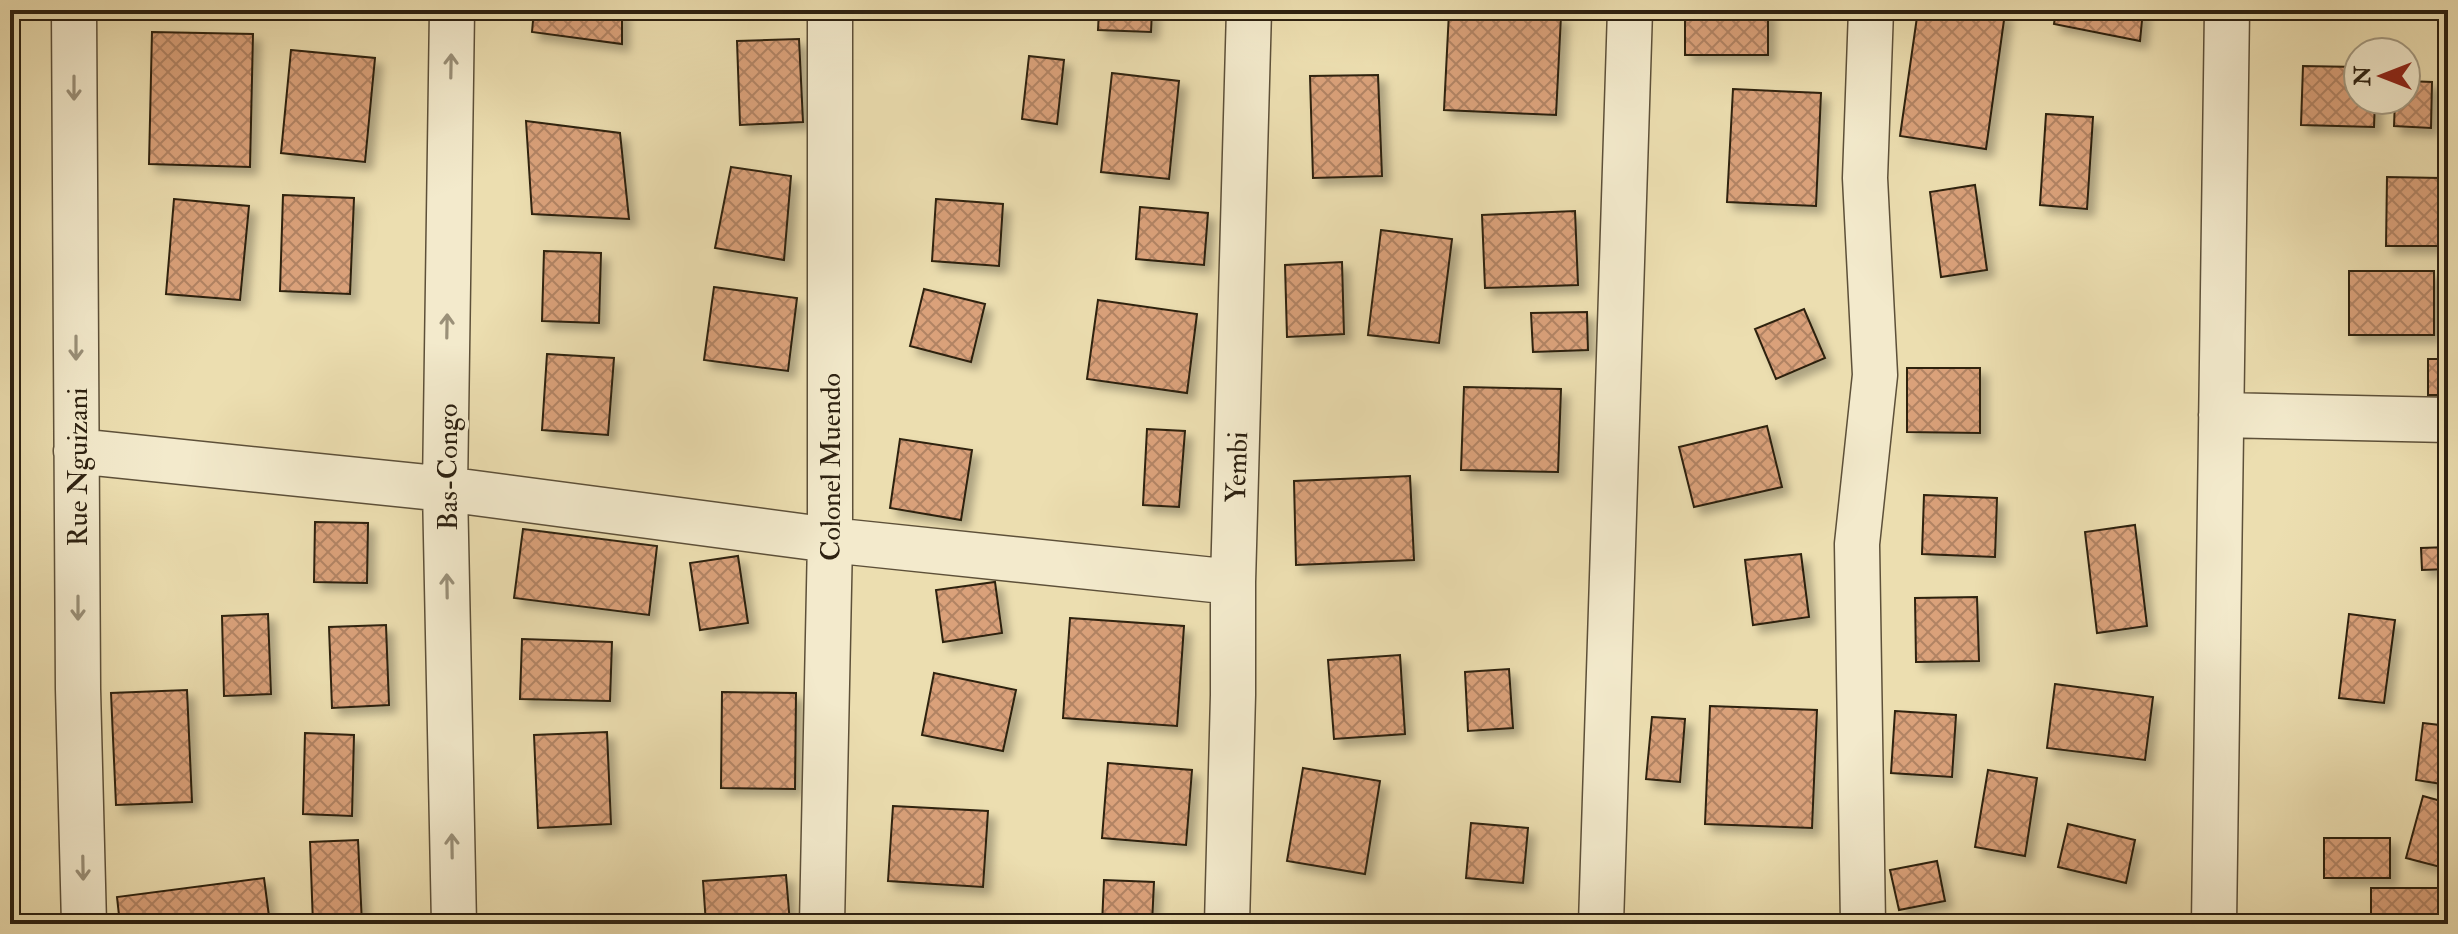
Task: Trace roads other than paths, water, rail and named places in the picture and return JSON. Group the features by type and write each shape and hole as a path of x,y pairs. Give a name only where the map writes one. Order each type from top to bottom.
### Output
{"street":[{"name":"Rue Nguizani","path":"74,10 78,689 84,924"},
{"name":"Bas-Congo","path":"452,10 445,489 454,924"},
{"name":"Colonel Muendo","path":"822,924 830,540 830,10"},
{"name":"Yembi","path":"1227,924 1249,10"},
{"path":"1601,924 1630,10"},
{"path":"1863,924 1857,544 1875,375 1865,178 1871,10"},
{"path":"2214,924 2227,10"},
{"path":"2221,415 2448,420"},
{"path":"76,451 445,489 830,540 1233,582"}]}
